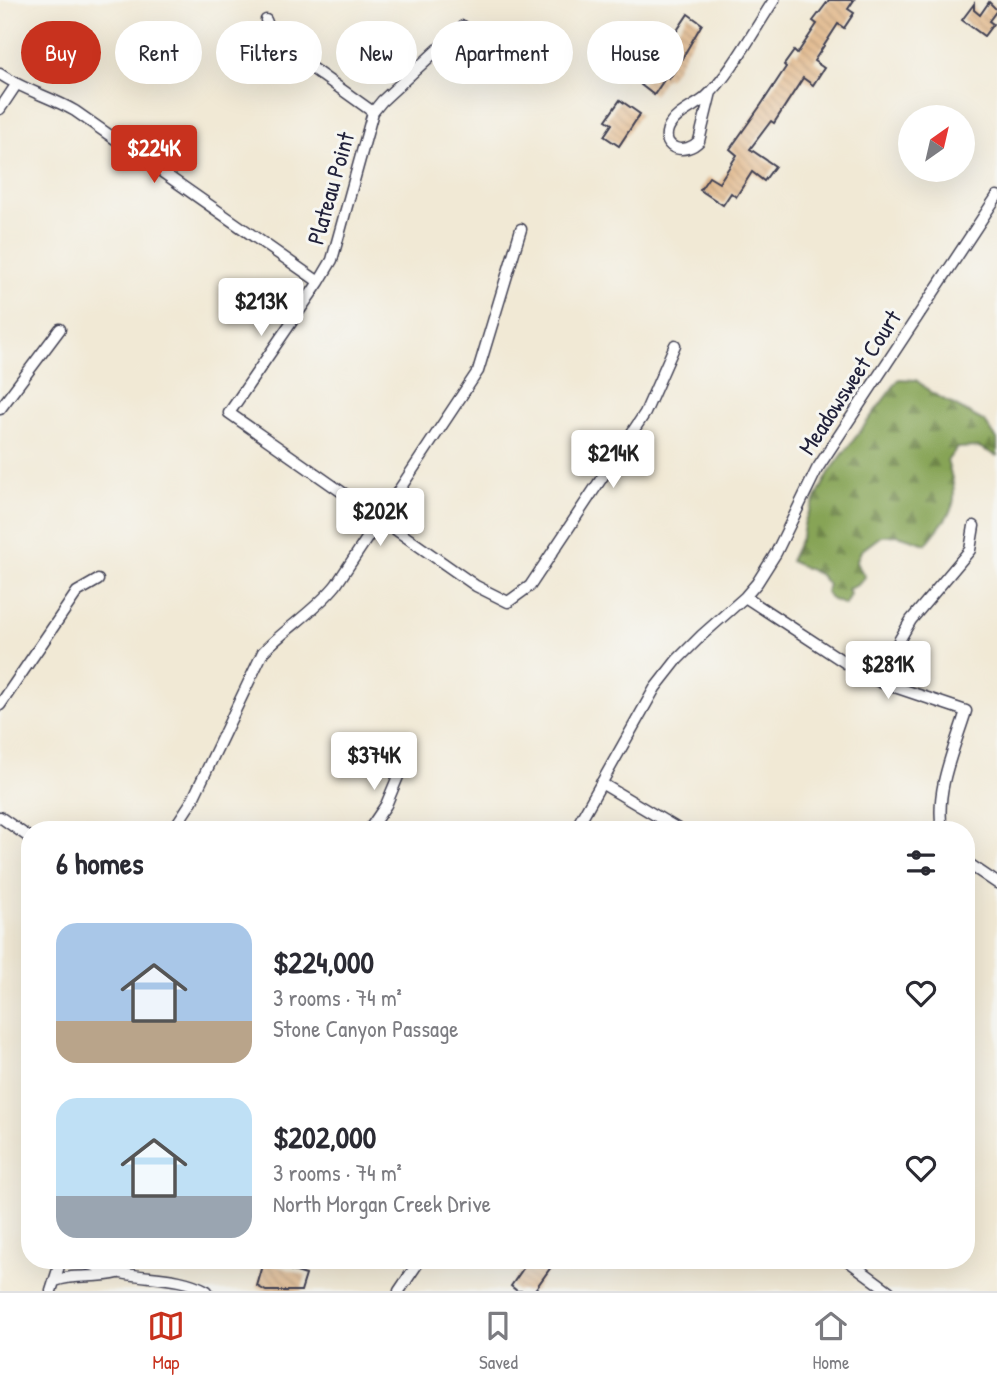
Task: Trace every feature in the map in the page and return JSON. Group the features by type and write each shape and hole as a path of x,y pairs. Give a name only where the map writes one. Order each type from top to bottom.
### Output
{"street":[{"path":"711,92 699,141 687,150 672,146 668,131 672,123 711,92 774,0"},
{"path":"266,20 274,41 373,112"},
{"name":"Plateau Point","path":"380,520 229,412 319,282 331,260 373,112 431,56"},
{"path":"0,74 16,85 48,96 75,111 319,282"},
{"path":"0,109 16,85"},
{"name":"Meadowsweet Court","path":"580,821 655,688 702,635 746,597 776,553 817,469 997,196"},
{"path":"179,821 192,801 262,652 323,602 478,371 521,229"},
{"path":"0,409 60,329"},
{"path":"380,520 476,586 508,602 530,586 645,413 675,345"},
{"path":"880,682 911,620 970,550 974,526"},
{"path":"0,705 77,592 98,580"},
{"path":"746,597 858,671 880,682 966,711 942,788 941,821"},
{"path":"375,821 386,804 401,767"},
{"path":"601,783 665,821"},
{"path":"0,817 21,832"},
{"path":"975,868 997,883"},
{"path":"53,1286 58,1269"},
{"path":"106,1269 118,1273 164,1277 196,1285 207,1291"},
{"path":"399,1291 414,1269"},
{"path":"859,1269 889,1291"},
{"path":"53,1286 68,1277 108,1276 118,1273"}],"green space":[{"path":"899,379 916,380 932,393 985,422 997,439 997,456 979,447 957,448 947,461 952,476 954,498 943,523 926,544 898,535 881,536 861,551 856,562 865,577 858,585 848,589 850,594 845,605 831,599 826,592 828,584 819,574 790,561 802,536 805,520 829,473"}],"building":[{"path":"829,0 854,0 848,9 854,13 844,28 838,24 814,61 824,68 813,85 803,78 774,123 771,121 750,149 775,166 764,181 752,172 736,197 731,193 723,205 700,190 709,177 719,183 737,155 730,149 786,67 784,65 794,51 797,54 817,24 813,21"},
{"path":"989,2 997,10 989,21 993,24 984,36 962,20 974,4 974,10 980,15"},
{"path":"688,14 702,24 684,55 684,21"},
{"path":"642,84 661,84 654,95"},
{"path":"620,100 640,114 619,146 604,136 612,124 606,120"},
{"path":"262,1269 287,1269 306,1275 301,1291 266,1291 257,1286"},
{"path":"523,1269 550,1269 534,1291 517,1291 511,1286"}]}
